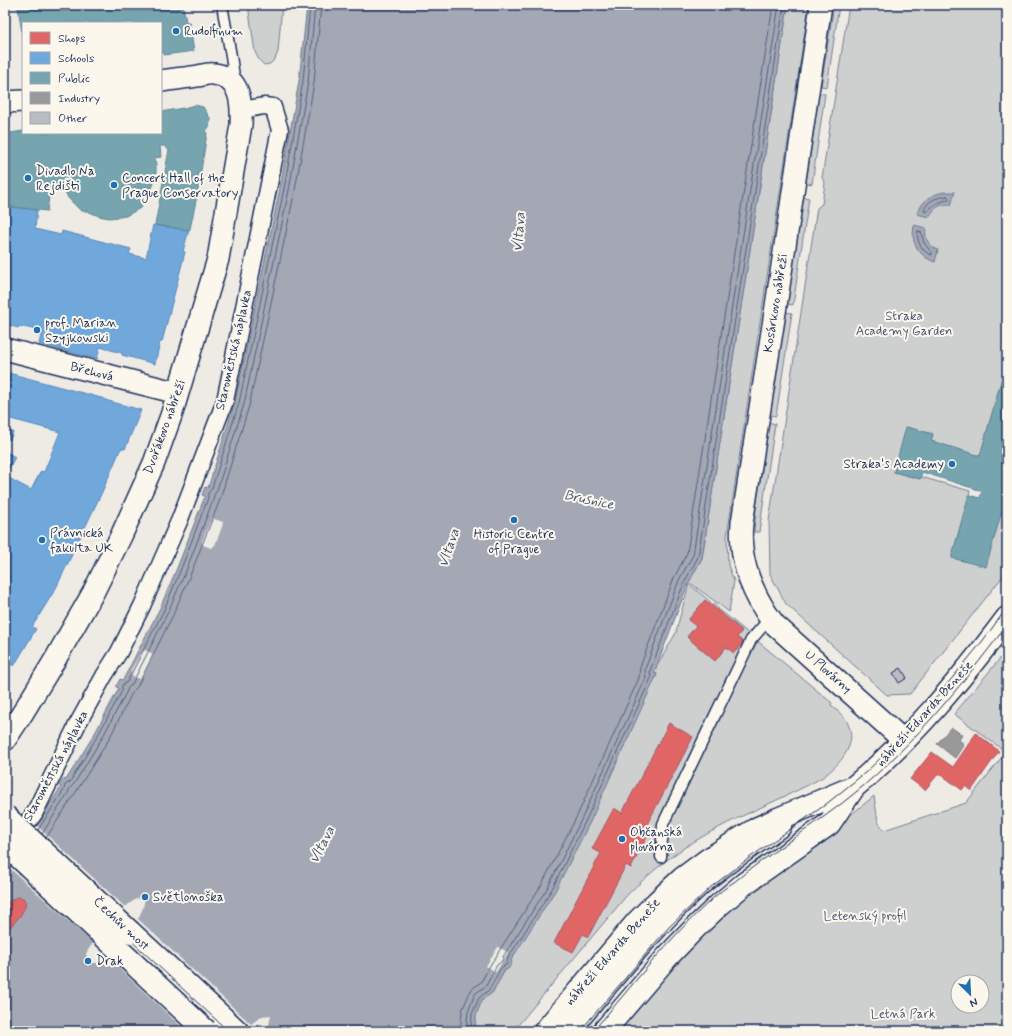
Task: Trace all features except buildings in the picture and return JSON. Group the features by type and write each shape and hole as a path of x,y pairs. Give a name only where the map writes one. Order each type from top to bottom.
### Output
{"main road":[{"name":"nábřeží Edvarda Beneše","path":"604,1031 668,956 719,905 744,884 830,824 854,787 904,740 949,692 1007,618"},
{"name":"nábřeží Edvarda Beneše","path":"545,1031 637,922 683,878 706,861 758,828 854,787"},
{"path":"568,1031 648,937 698,886 730,860 815,804"},
{"name":"Čechův most","path":"5,816 237,1031"},
{"name":"Čechův most","path":"5,844 206,1031"}],"street":[{"name":"Kosárkovo nábřeží","path":"758,598 749,581 744,561 741,542 742,523 822,5"},
{"path":"162,81 213,74 223,76 235,87"},
{"name":"Dvořákovo nábřeží","path":"5,740 56,658 93,593 154,463 172,413 218,259 240,131 242,110 240,97 235,87"},
{"path":"5,102 22,101"},
{"name":"Staroměstská náplavka","path":"5,854 34,814 78,723 119,652 142,606 180,519 225,401 280,130 273,107 264,106 242,110"},
{"name":"Břehová","path":"5,350 178,394"},
{"name":"U Plovárny","path":"758,598 770,618 780,630 904,740"}],"lane":[{"path":"222,5 235,87"},
{"path":"661,856 663,824 750,640 770,618"}],"green space":[{"path":"248,5 282,5 278,52 275,59 270,64 264,65 259,60 255,52"},
{"path":"788,5 809,5 727,536 728,565 734,581 729,612 689,582 702,558"},
{"path":"834,5 839,5 827,87 821,86"},
{"name":"Straka Academy Garden","path":"849,5 1007,5 1007,360 980,456 931,441 933,434 907,427 894,472 920,479 921,477 970,491 952,558 1005,500 1007,501 1007,571 910,694 887,695 786,604 770,574 769,521 817,208 822,204 825,183 822,178"},
{"path":"819,93 825,94 812,184 806,183"},
{"path":"803,197 809,198 793,305 787,304"},
{"path":"785,312 792,313 776,416 770,415"},
{"path":"768,422 775,424 759,532 754,532 756,509"},
{"path":"689,584 832,703 831,705 847,721 851,739 849,747 835,767 823,777 711,832 668,859 652,872 628,894 513,1031 505,1031 500,1028 498,1031 475,1031 476,1015 482,1000 492,993 511,960 657,674 653,673 676,631","holes":["705,600 742,630 737,637 743,642 734,653 726,647 714,660 687,637 696,626 689,620"]},
{"name":"Letenský profil","path":"1007,650 1007,1031 618,1031 667,972 721,915 874,796 878,822 884,830 966,803 1006,752 954,714"}],"water":[{"path":"307,5 788,5 702,558 688,584 654,673 657,674 590,822 555,891 511,960 512,963 508,969 505,970 492,993 482,1000 476,1015 475,1031 5,1031 5,873 61,787 59,786 63,779 66,780 95,733 119,688 116,687 120,679 123,680 160,608 205,496 202,495 205,487 208,488 235,402 280,188 299,81"},
{"path":"944,192 955,192 951,205 943,205 938,207 929,217 917,214 924,202 935,195"},
{"path":"914,225 926,228 928,241 938,250 935,262 923,255 917,248 913,239"}],"pier":[{"path":"214,519 223,522 215,545 211,548 203,545 202,541 210,522"},
{"path":"145,650 153,654 143,676 139,679 131,675 131,670 141,653"},
{"path":"35,824 125,907 136,899 145,897 143,908 138,919 251,1024 262,1016 271,1015 266,1031 186,1031 106,956 99,963 91,963 88,961 86,954 93,943 7,866"},
{"path":"498,947 508,952 496,972 486,966"}],"tram line":[{"path":"580,1031 668,928 711,887 752,856 825,805 866,772 907,733 981,643 1007,608"},
{"path":"593,1031 665,946 712,899 865,785 909,743 970,673 1007,625"},
{"path":"5,823 228,1031"},
{"path":"5,835 214,1031"}],"place":[{"name":"Rudolfinum","path":"176,31"},
{"name":"Divadlo Na Rejdišti","path":"28,178"},
{"name":"Concert Hall of the Prague Conservatory","path":"114,185"},
{"name":"prof. Marian Szyjkowski","path":"37,330"},
{"name":"Straka's Academy","path":"952,464"},
{"name":"Historic Centre of Prague","path":"514,520"},
{"name":"Právnická fakulta UK","path":"42,540"},
{"name":"Občanská plovárna","path":"622,839"},
{"name":"Světlonoška","path":"145,897"},
{"name":"Drak","path":"88,961"}],"water label":[{"name":"Vltava","path":"519,232"},
{"name":"Brusnice","path":"589,500"},
{"name":"Vltava","path":"449,548"},
{"name":"Vltava","path":"322,845"}],"park label":[{"name":"Letná Park","path":"903,1014"}]}
